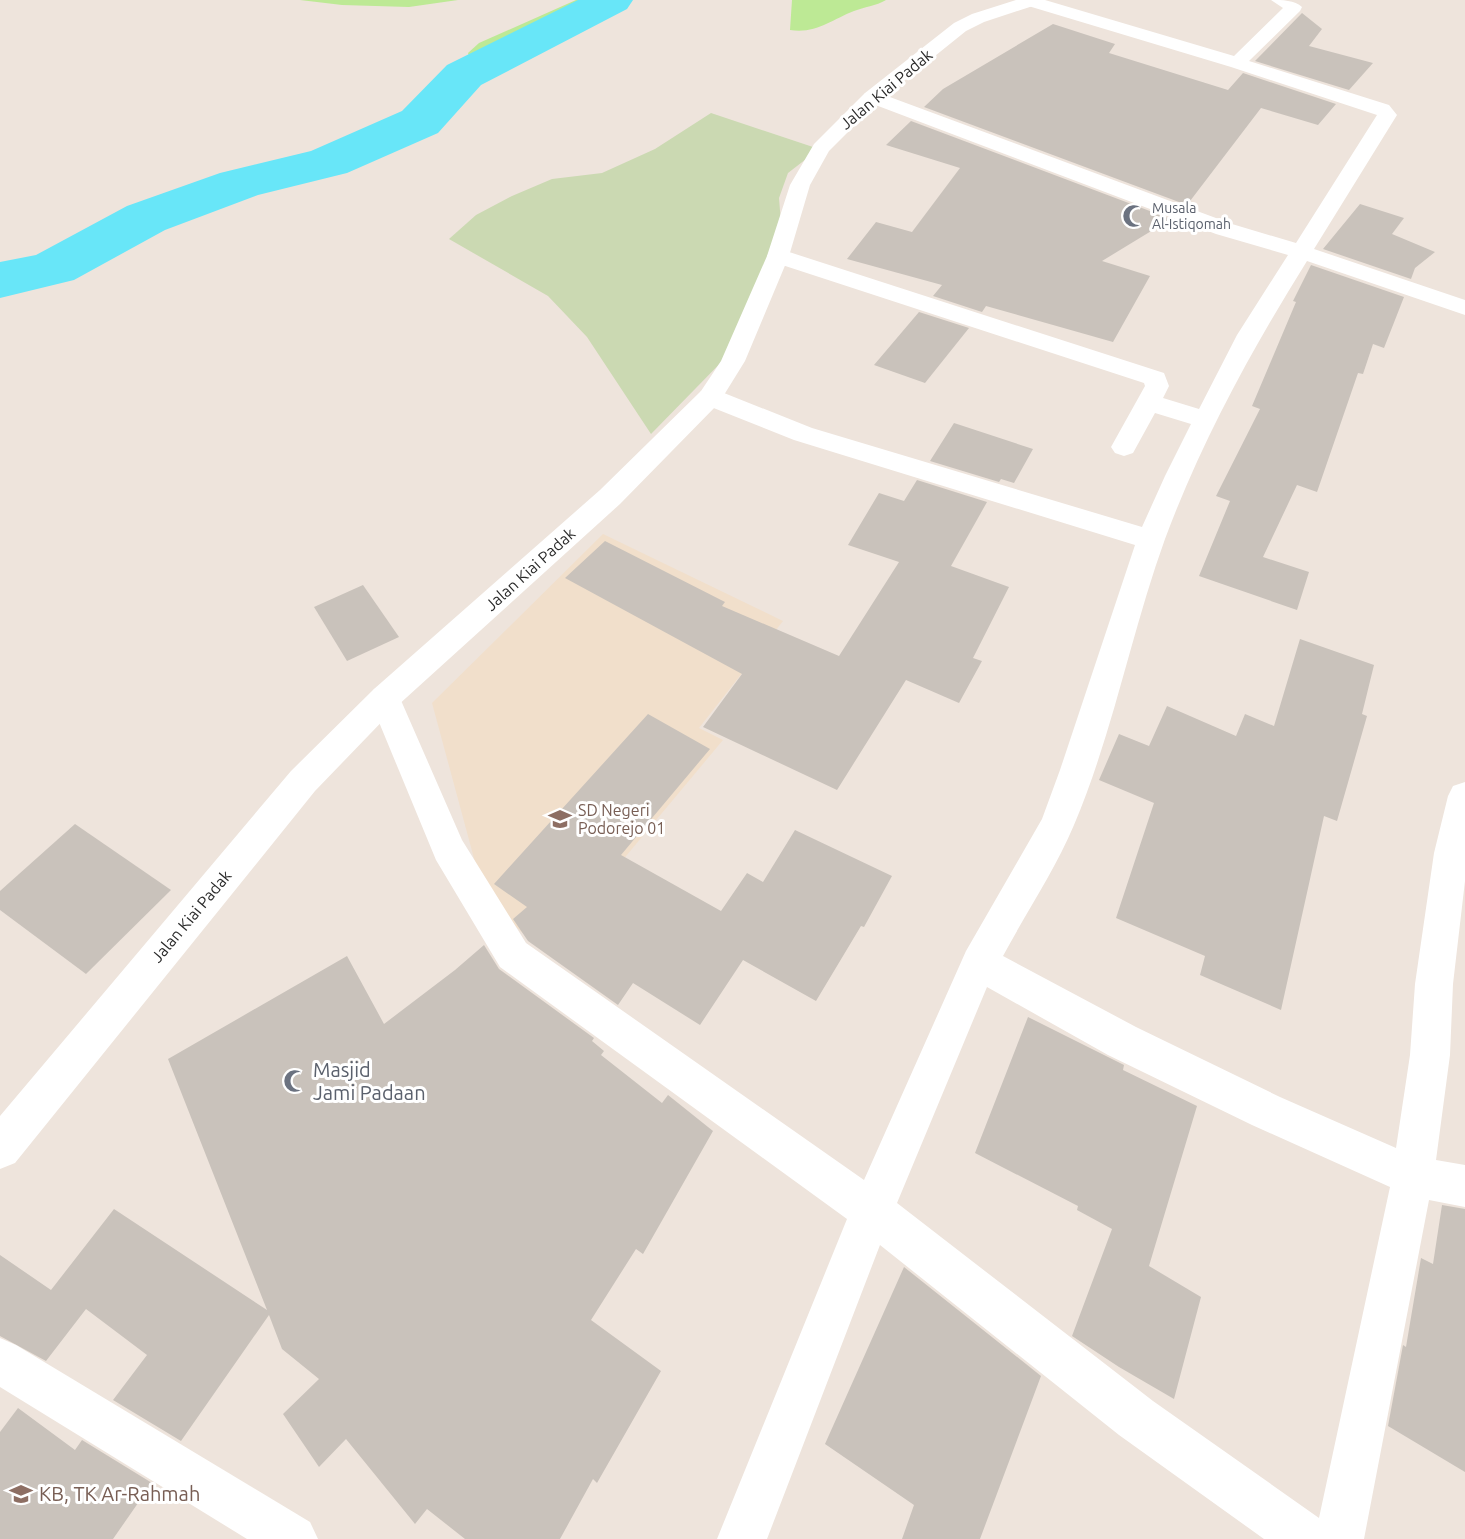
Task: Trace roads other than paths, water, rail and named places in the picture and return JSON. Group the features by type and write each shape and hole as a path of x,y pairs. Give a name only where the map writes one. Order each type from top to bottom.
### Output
{"street":[{"path":"742,1539 872,1211 979,963 1057,824 1077,770 1151,540 1178,476 1249,336 1386,115 1382,110 1032,0"},
{"name":"Jalan Kiai Padak","path":"0,1148 303,782 385,698 602,504 710,397 734,361 778,256 800,184 820,148 872,97 960,27 978,18 1032,0"},
{"path":"1237,63 1294,7 1279,0"},
{"path":"872,97 1224,229 1303,252 1465,308"},
{"path":"778,256 1149,374 1158,382 1124,447"},
{"path":"710,397 803,434 1151,540"},
{"path":"1149,402 1205,420"},
{"path":"385,698 448,849 513,955 872,1211 1136,1418 1306,1539"},
{"path":"1339,1539 1413,1176 1430,1055 1434,984 1451,853 1465,796"},
{"path":"979,963 1132,1046 1266,1111 1413,1176 1465,1186"},
{"path":"0,1361 293,1539"}],"waterway":[{"path":"0,280 54,268 146,218 239,184 329,162 420,122 464,75 612,0"}],"place":[{"name":"Musala Al-Istiqomah","path":"1134,216"},
{"name":"SD Negeri Podorejo 01","path":"560,819"},
{"name":"Masjid Jami Padaan","path":"295,1081"},
{"name":"KB, TK Ar-Rahmah","path":"21,1494"}]}
